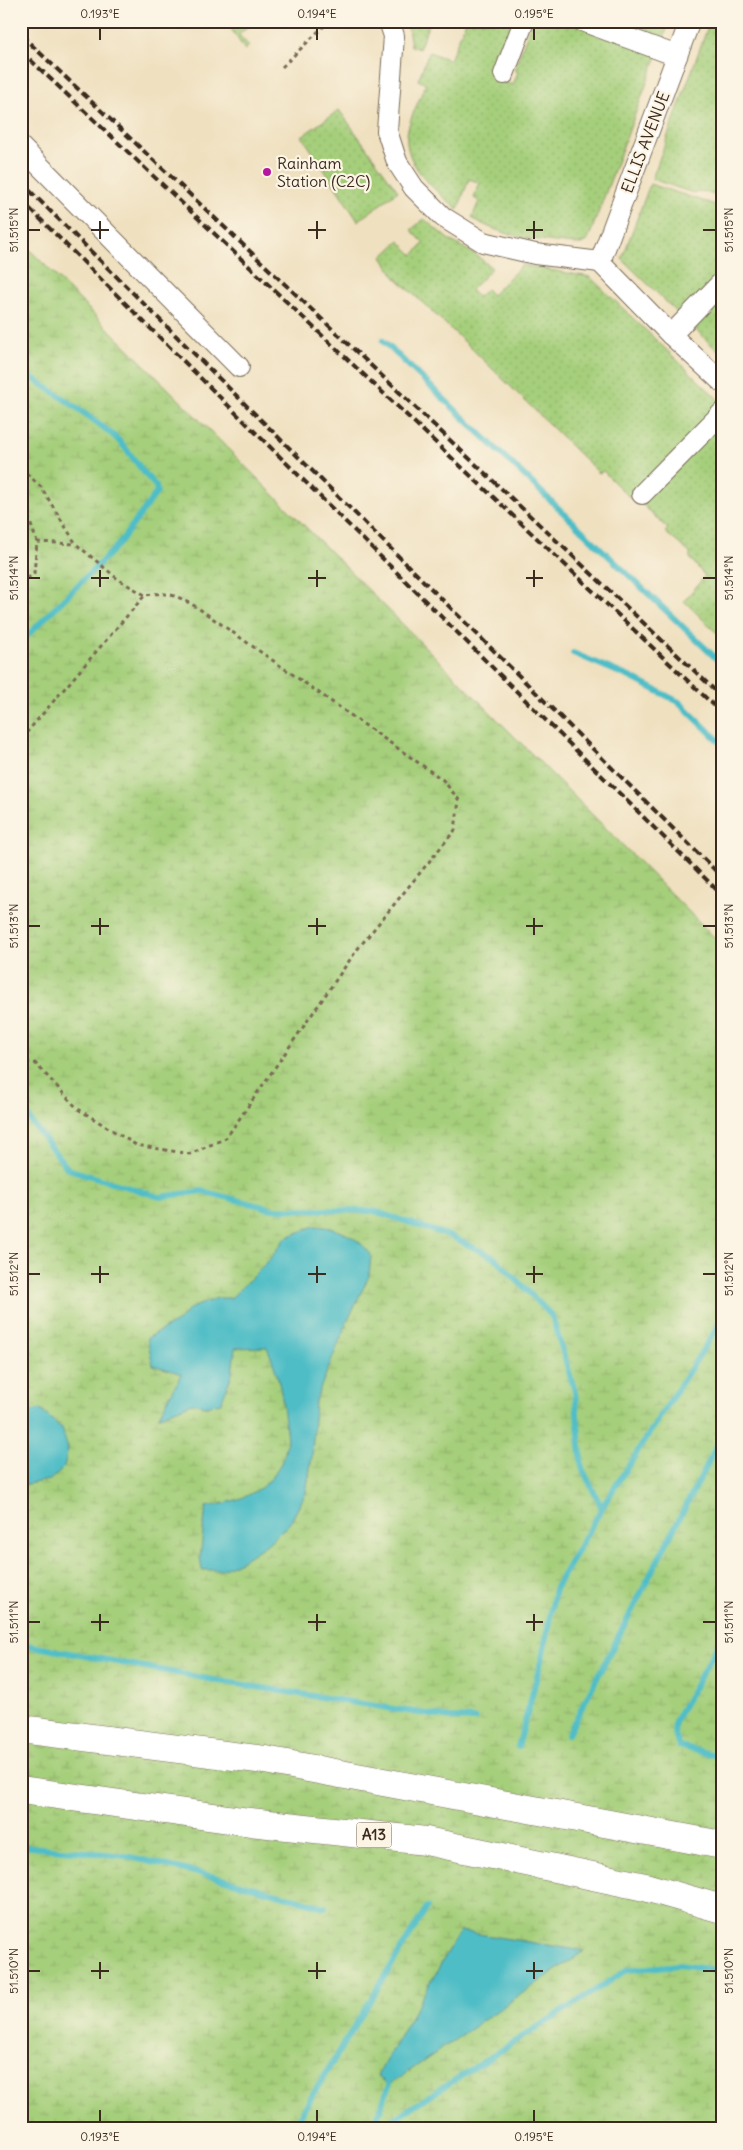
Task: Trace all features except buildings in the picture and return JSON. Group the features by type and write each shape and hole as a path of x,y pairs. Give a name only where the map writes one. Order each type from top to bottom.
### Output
{"highway":[{"path":"21,1729 265,1760 722,1845"},
{"name":"A13","path":"21,1790 250,1822 426,1841 645,1887 722,1909"}],"street":[{"path":"389,21 394,36 387,131 397,162 414,188 443,217 483,242 535,254 600,262 671,335 722,382"},
{"path":"504,74 524,21"},
{"path":"582,21 677,56"},
{"name":"ELLIS AVENUE","path":"600,262 690,21"},
{"path":"21,147 239,367"},
{"path":"671,335 722,282"},
{"path":"642,494 722,413"}],"path":[{"path":"282,67 329,21"},
{"path":"21,468 41,487 76,544 119,580 145,595"},
{"path":"21,503 24,505 37,542 34,573 21,584"},
{"path":"37,542 76,544"},
{"path":"21,739 145,595 160,592 178,596 443,780 459,800 455,830 356,951 226,1138 190,1154 136,1145 78,1109 35,1064 21,1062"}],"green space":[{"path":"226,21 253,21 239,35 249,46 245,50"},
{"path":"407,21 430,21 419,49 411,46"},
{"path":"466,21 517,21 497,80 513,85 518,72 514,70 532,21 573,21 658,53 588,240 581,244 522,237 484,225 472,218 479,201 474,198 480,183 469,179 458,209 431,186 416,167 407,146 407,135 412,116 426,84 418,80 429,52 450,60"},
{"path":"589,21 670,21 660,48"},
{"path":"710,21 722,21 722,198 703,191 693,193 652,179"},
{"path":"339,110 398,191 358,221 302,136"},
{"path":"650,184 722,207 722,279 683,318 622,259"},
{"path":"424,219 448,239 476,255 492,268 471,290 478,297 486,289 492,295 522,265 590,277 722,403 722,409 632,500 603,471 599,473 467,344 396,278 382,257 399,241 413,255 424,243 411,230"},
{"path":"28,248 722,945 722,2129 21,2129 21,251"},
{"path":"722,285 722,355 687,321"},
{"path":"722,417 722,638 684,601 705,576 690,558 690,553 665,532 668,529 639,501"}],"water":[{"path":"314,1226 338,1230 346,1234 360,1243 371,1255 369,1276 348,1320 315,1401 312,1457 306,1493 290,1523 266,1545 243,1560 222,1570 202,1570 200,1558 206,1507 233,1501 256,1491 275,1474 281,1462 287,1440 283,1405 276,1371 267,1347 235,1348 232,1374 221,1403 206,1406 192,1403 158,1417 182,1374 153,1365 147,1338 179,1321 189,1309 217,1298 231,1298 270,1259 285,1238"},
{"path":"39,1409 62,1428 68,1449 64,1467 50,1480 22,1485 21,1415"},
{"path":"460,1931 584,1951 389,2085 377,2076"}],"waterway":[{"path":"383,341 722,664"},
{"path":"21,371 69,402 114,436 156,486 157,492 118,545 21,642"},
{"path":"573,653 632,678 679,702 722,744"},
{"path":"21,1103 32,1123 68,1169 160,1197 202,1191 272,1209 374,1211 450,1236 495,1258 552,1316 575,1392 582,1468 602,1508"},
{"path":"518,1747 543,1654 555,1589 609,1496 722,1320"},
{"path":"568,1734 722,1436"},
{"path":"722,1638 675,1721 674,1731 679,1746 722,1757"},
{"path":"21,1644 219,1681 451,1718 475,1719"},
{"path":"21,1846 126,1856 211,1876 325,1907"},
{"path":"292,2129 427,1907"},
{"path":"378,2129 627,1970 679,1965 722,1971"},
{"path":"373,2129 389,2085"}],"railway":[{"path":"21,35 722,697"},
{"path":"21,51 722,713"},
{"path":"21,182 722,877"},
{"path":"21,200 722,895"}],"place":[{"name":"Rainham Station (C2C)","path":"267,172"}]}
